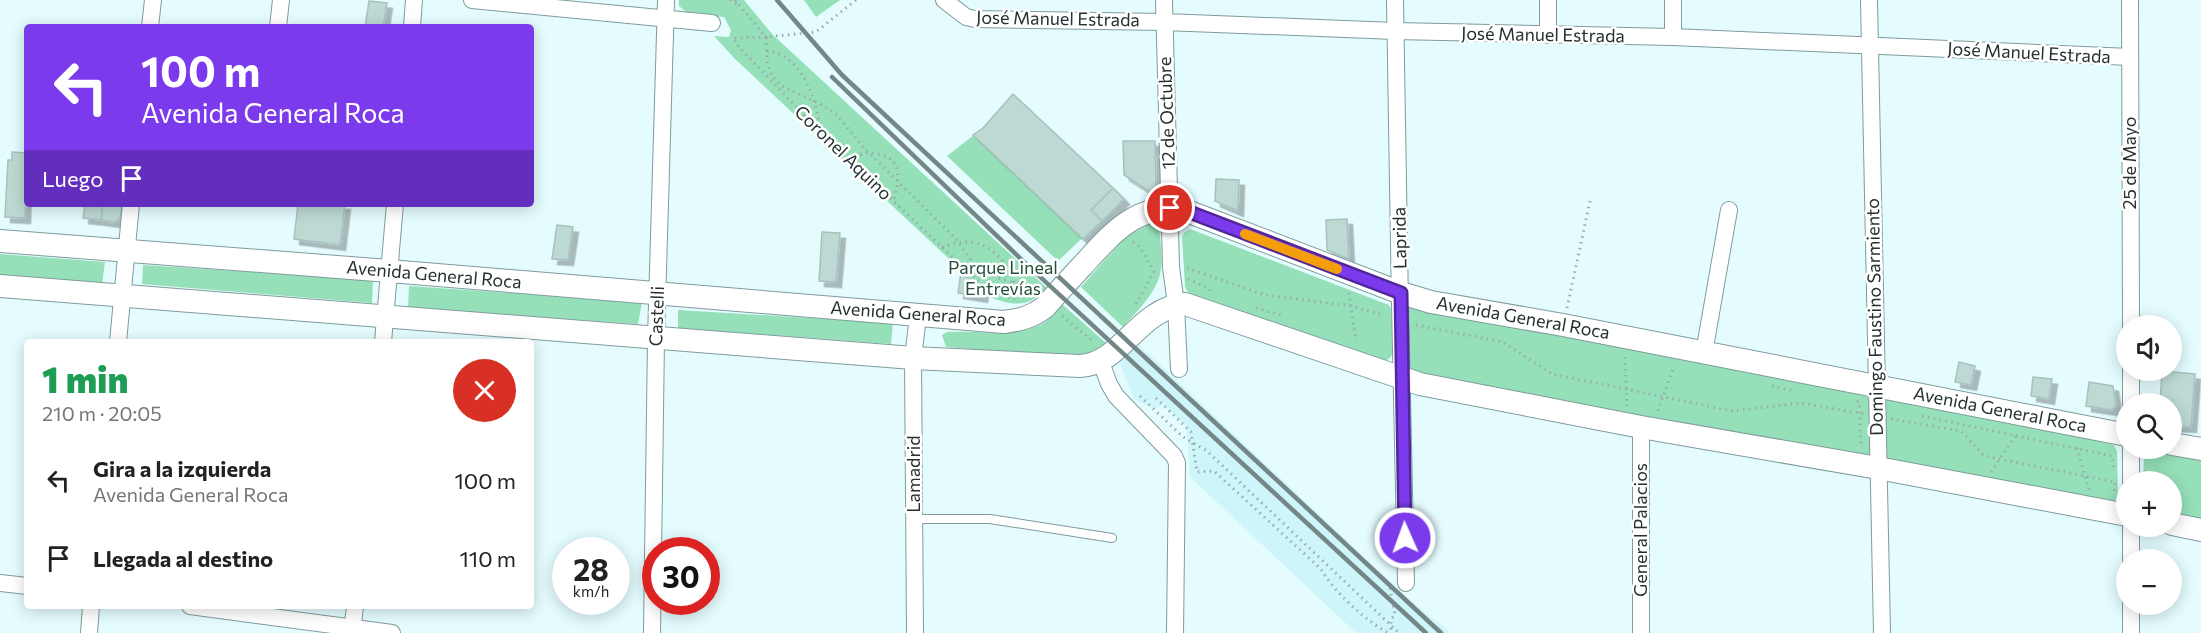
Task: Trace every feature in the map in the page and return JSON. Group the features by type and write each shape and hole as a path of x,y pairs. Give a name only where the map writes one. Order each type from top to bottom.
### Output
{"main road":[{"name":"Avenida General Roca","path":"0,241 1004,322 1034,315 1037,302 1122,224 1139,215 1170,208 1192,213 1393,300 1431,302 1563,325 2116,433"},
{"path":"0,286 913,358 1080,366 1104,359 1143,322 1161,311 1176,305 1194,306 1401,379 1635,414 1878,468 2116,506"},
{"path":"2182,446 2201,449"},
{"path":"2182,526 2201,530"}],"street":[{"path":"150,24 153,0"},
{"path":"278,24 281,0"},
{"path":"412,24 414,0"},
{"path":"472,0 712,23"},
{"name":"Castelli","path":"652,633 656,338 666,0"},
{"name":"José Manuel Estrada","path":"944,0 959,12 975,20 1165,22 1673,38 2130,57"},
{"name":"12 de Octubre","path":"1164,0 1171,267 1176,305 1179,369"},
{"name":"Laprida","path":"1395,0 1393,300 1404,320 1398,584"},
{"path":"1548,0 1548,35"},
{"path":"1673,0 1673,38"},
{"name":"Domingo Faustino Sarmiento","path":"1869,0 1877,386 1887,415 1878,468 1882,633"},
{"name":"25 de Mayo","path":"2130,0 2131,315"},
{"path":"118,339 131,207"},
{"path":"383,339 395,207"},
{"path":"1704,353 1729,210"},
{"name":"Lamadrid","path":"915,633 913,358 918,316"},
{"path":"1104,359 1109,384 1116,396 1174,456 1177,463 1175,633"},
{"name":"General Palacios","path":"1635,414 1641,633"},
{"path":"0,583 24,586"},
{"path":"89,633 91,609"},
{"path":"210,609 352,630 392,633"},
{"path":"352,630 355,609"},
{"path":"2131,615 2131,633"}],"lane":[{"path":"914,519 990,519 1112,538"}],"path":[{"path":"730,0 739,5"},
{"path":"735,0 766,37 767,61 772,76 783,86 836,114 868,152 959,243 979,271 1024,287 1037,302 1099,346 1104,359"},
{"path":"766,37 816,32 856,0"},
{"name":"Coronel Aquino","path":"766,37 734,38 738,46 820,132 992,294 1037,302"},
{"path":"767,51 789,60 804,80 818,111 820,132"},
{"path":"850,161 868,152 885,155 892,160 897,168 898,182 893,201"},
{"path":"1563,325 1590,201"},
{"path":"942,248 968,241 989,248 1009,270 1015,284 1016,298"},
{"path":"1218,299 1208,288 1187,278 1185,267 1265,295 1351,306 1503,342 1552,374 1732,411 1801,403 1859,413 1887,415 1961,431 1984,456 2116,481"},
{"path":"1356,341 1349,292 1358,296"},
{"path":"1393,300 1416,335"},
{"path":"1251,309 1259,307 1281,315"},
{"path":"1345,338 1365,345"},
{"path":"1635,359 1625,357 1627,390 1635,414 1657,413 1674,366 1664,364"},
{"path":"1766,384 1784,390 1800,390"},
{"path":"1133,394 1142,397 1183,437 1207,451 1399,633"},
{"path":"1156,399 1191,432 1197,472 1214,471 1321,569 1329,582 1377,627 1389,633 1391,619 1395,615 1398,584"},
{"path":"1847,399 1859,402 1861,447"},
{"path":"1918,414 2112,456 2118,471"},
{"path":"1887,415 1893,430"},
{"path":"2001,474 1991,472 2015,436"},
{"path":"2077,448 2091,497"}],"shaded area":[{"path":"1139,345 1412,602 1451,633 1356,633 1190,477 1186,425 1163,405 1155,409 1134,399 1118,358"}],"green space":[{"name":"Parque Lineal Entrevías","path":"679,0 744,0 773,35 1047,288 1027,302 1013,303 990,297 735,59 714,36 729,37 731,30 724,17 690,15 679,6"},
{"path":"804,0 840,0 816,17"},
{"path":"1013,94 1124,199 1058,261 947,156 983,128"},
{"path":"1151,223 1159,227 1162,259 1159,277 1146,301 1123,327 1081,287 1124,238"},
{"path":"1190,229 1389,305 1393,353 1390,358 1383,362 1189,294 1185,287 1182,236"},
{"path":"0,254 105,262 102,285 0,275"},
{"path":"143,265 373,280 372,303 142,284"},
{"path":"409,286 642,302 638,324 408,308"},
{"path":"1401,293 1877,386 2114,445 2117,459 2116,500 2111,504 1401,379"},
{"path":"1062,304 1106,343 1098,353 1086,358 946,347 942,335 947,332 1006,332 1028,329 1045,322"},
{"path":"678,310 893,323 891,344 678,328"},
{"path":"2182,456 2201,460 2201,522 2182,518 2182,471 2143,471 2144,459 2182,459"}],"building":[{"path":"369,1 387,3 384,24 365,24"},
{"path":"1013,94 1113,188 1091,210 1102,221 1083,239 973,135 983,128"},
{"path":"1123,141 1155,141 1156,191 1149,191 1124,175"},
{"path":"12,152 24,153 25,218 5,217 8,160 12,160"},
{"path":"1216,179 1239,180 1238,211 1215,201"},
{"path":"1113,188 1124,199 1102,221 1091,210"},
{"path":"85,207 103,207 101,220 83,218"},
{"path":"103,207 122,207 120,218 114,222 101,220"},
{"path":"298,207 345,207 340,245 294,239"},
{"path":"1347,219 1349,259 1327,250 1326,220"},
{"path":"557,225 573,227 568,260 552,259"},
{"path":"822,232 840,233 836,282 819,281"},
{"path":"961,272 983,291 982,297 958,293"},
{"path":"1959,362 1975,366 1971,385 1955,382"},
{"path":"2182,373 2195,374 2191,427 2182,427 2182,393 2161,393 2161,381 2182,381"},
{"path":"2033,377 2052,379 2049,399 2031,396"},
{"path":"2089,382 2113,386 2116,406 2112,410 2086,406"}],"railway":[{"path":"777,0 842,75 1441,633"},
{"path":"832,77 1023,261 1426,633"}],"slow traffic":[{"path":"1245,234 1337,269"}],"route":[{"path":"1170,208 1192,213 1401,293 1405,538"}]}
